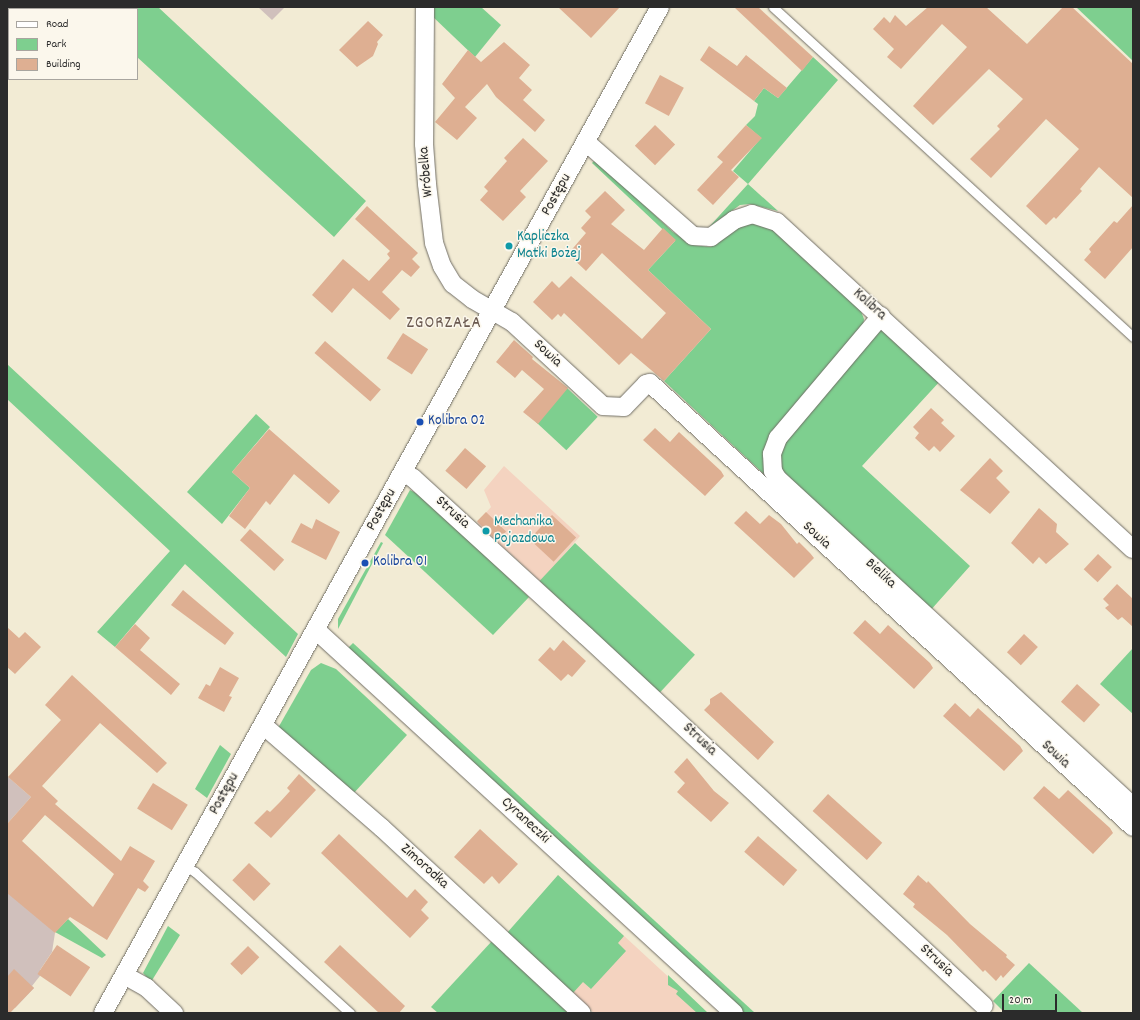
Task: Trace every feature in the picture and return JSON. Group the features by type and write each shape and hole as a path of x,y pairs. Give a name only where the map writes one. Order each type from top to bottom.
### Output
{"street":[{"name":"Wróbelka","path":"425,7 424,144 434,243 442,266 453,284 472,299 493,310"},
{"name":"Postępu","path":"103,1013 660,7"},
{"name":"Kolibra","path":"586,142 693,236 711,237 734,220 752,214 777,222 1133,549"},
{"name":"Sowia","path":"493,310 512,322 603,406 627,405 646,384 650,383 1133,827"},
{"name":"Bielika","path":"881,316 778,438 772,454 773,471 777,478 1133,806"},
{"name":"Strusia","path":"403,472 413,478 586,636 988,1010"},
{"name":"Cyraneczki","path":"316,630 734,1013"},
{"name":"Zimorodka","path":"263,725 382,828 582,1013"},
{"path":"124,976 147,988 174,1013"}],"lane":[{"path":"773,7 1133,337"},
{"path":"185,866 195,872 350,1013"}],"shaded area":[{"path":"258,7 285,7 272,20"},
{"path":"504,466 580,536 541,582 477,523 491,507 484,490"},
{"path":"7,776 31,797 7,824"},
{"path":"7,863 55,933 52,952 40,970 43,972 32,986 34,988 15,1008 7,1000"},
{"path":"558,875 708,1013 594,1013 524,948"}],"green space":[{"path":"82,7 158,7 366,201 334,237 138,58 138,8"},
{"path":"430,7 481,7 501,25 475,57 431,15"},
{"path":"1076,7 1133,7 1133,61"},
{"path":"813,57 838,80 748,184 733,171 761,138 746,125 755,116 758,104 754,101 764,88 778,98"},
{"path":"594,161 598,162 673,232 693,245 711,247 731,229 748,221 774,227 859,306 864,319 863,328 767,446 767,477 664,381 711,329 648,270 675,241 592,163"},
{"path":"748,184 778,211 750,204 740,205 709,227"},
{"path":"882,330 941,380 862,466 970,566 929,612 783,475 780,461 782,447 878,331"},
{"path":"7,364 298,634 286,657 185,564 115,647 97,632 170,551 7,399"},
{"path":"567,388 598,417 566,450 536,422"},
{"path":"256,414 270,427 232,472 250,488 222,524 187,492"},
{"path":"410,490 422,496 529,597 493,635 385,535"},
{"path":"381,542 383,543 338,629 338,619"},
{"path":"575,543 695,655 659,693 540,581"},
{"path":"353,643 755,1013 743,1013 348,648"},
{"path":"1133,648 1133,714 1100,684"},
{"path":"321,663 336,669 407,735 353,794 278,728 311,670"},
{"path":"220,745 231,754 207,798 195,789"},
{"path":"558,875 624,936 618,943 626,951 591,989 583,982 573,993 507,933"},
{"path":"68,919 106,955 102,958 55,932"},
{"path":"168,926 180,935 151,982 143,973"},
{"path":"492,941 576,1013 438,1013 431,1007"},
{"path":"1029,963 1083,1013 1005,1013 993,1001"},
{"path":"668,975 708,1013 697,1013 676,994 678,991 668,985"}],"building":[{"path":"558,7 620,7 591,38"},
{"path":"734,7 758,7 813,57 802,71"},
{"path":"928,7 986,7 1027,44 1063,7 1072,7 1133,64 1133,198 1099,167 1080,189 1082,191 1056,219 1054,217 1046,225 1026,206 1079,149 1046,119 991,178 970,159 1000,129 997,126 1023,99 989,69 933,125 913,106 967,47 942,24 901,69 887,57 894,49 873,29 884,17 890,23 895,15 906,26"},
{"path":"368,21 383,35 377,42 378,44 373,56 357,67 339,50"},
{"path":"504,42 530,65 519,78 532,90 523,100 545,120 535,132 496,97 487,84 465,107 477,118 457,140 435,122 455,98 442,84 468,50 481,62"},
{"path":"709,46 737,66 746,55 787,88 778,98 764,88 754,101 700,60"},
{"path":"660,75 684,88 669,116 645,103"},
{"path":"655,125 675,144 655,165 635,146"},
{"path":"746,125 762,138 731,170 739,177 713,205 697,190 723,162 717,157"},
{"path":"523,138 548,161 520,191 526,197 503,221 480,200 488,191 484,187 507,161 504,158"},
{"path":"605,191 625,210 611,224 644,250 663,228 676,240 648,270 711,329 664,381 631,353 619,365 564,313 561,317 558,314 552,320 533,302 552,281 559,288 571,276 642,339 666,313 602,253 586,271 568,254 586,233 581,228 591,217 585,211"},
{"path":"1133,205 1133,247 1105,279 1084,260 1091,252 1089,249 1114,221 1117,223"},
{"path":"367,206 418,253 412,259 420,267 411,277 402,270 382,292 400,309 390,320 353,288 332,313 312,295 343,259 369,281 390,258 387,254 390,251 355,219"},
{"path":"403,333 428,349 412,374 387,358"},
{"path":"514,340 533,357 532,359 568,388 538,424 523,412 544,389 522,370 515,378 496,362"},
{"path":"325,341 381,390 370,402 315,353"},
{"path":"931,408 944,420 941,423 955,436 940,452 934,446 929,451 915,438 919,433 913,427"},
{"path":"655,428 670,442 679,432 721,471 724,476 705,496 643,440"},
{"path":"269,429 340,491 329,504 294,474 270,505 266,501 245,529 229,516 250,488 232,472"},
{"path":"465,448 486,466 466,489 445,471"},
{"path":"990,458 1003,471 996,478 1010,492 990,514 960,490"},
{"path":"1039,508 1057,524 1056,532 1069,544 1046,564 1039,557 1033,564 1011,543"},
{"path":"746,511 760,524 769,515 781,524 797,544 799,542 814,558 794,578 734,523"},
{"path":"486,512 506,531 497,541 477,521"},
{"path":"552,515 576,538 554,562 529,539"},
{"path":"316,519 340,532 326,560 291,542 301,523 312,529"},
{"path":"250,529 284,560 274,571 240,540"},
{"path":"1098,554 1112,567 1098,582 1084,569"},
{"path":"1117,584 1133,599 1133,627 1122,617 1118,620 1105,608 1109,605 1103,599"},
{"path":"183,590 234,633 225,645 171,605"},
{"path":"865,620 880,634 888,625 930,663 933,668 914,689 853,633"},
{"path":"135,624 150,638 140,650 180,684 171,695 115,647"},
{"path":"7,627 19,638 25,632 41,647 15,674 7,667"},
{"path":"1024,634 1038,647 1021,665 1007,652"},
{"path":"563,640 586,661 572,677 568,674 561,681 538,660 550,647 554,651"},
{"path":"220,667 239,678 229,696 232,697 224,712 198,698 206,684 210,686"},
{"path":"72,675 167,763 157,773 100,723 42,786 58,801 55,804 121,861 130,846 155,861 143,881 149,887 145,892 138,888 107,940 70,917 55,933 7,893 7,824 31,797 8,777 61,720 45,705","holes":["45,815 114,874 93,907 22,841"]},
{"path":"1077,684 1100,705 1084,723 1061,702"},
{"path":"721,692 774,742 758,760 704,710 710,704 710,699"},
{"path":"955,703 970,717 978,708 1020,746 1023,751 1004,771 943,716"},
{"path":"687,758 714,791 729,803 711,822 677,792 685,783 674,772"},
{"path":"299,774 316,790 271,838 254,823 267,810 270,812 280,802 290,791 287,788"},
{"path":"153,783 188,805 172,830 137,808"},
{"path":"1044,786 1059,799 1068,790 1110,828 1113,833 1093,854 1033,798"},
{"path":"828,794 882,843 867,860 813,811"},
{"path":"480,829 518,864 499,884 492,876 484,884 454,857"},
{"path":"339,834 407,898 415,889 428,902 421,910 429,918 410,938 321,853"},
{"path":"758,836 797,870 783,886 744,852"},
{"path":"249,863 271,884 254,901 232,880"},
{"path":"918,875 927,883 928,881 970,924 1007,955 1006,957 1015,965 1003,978 1001,975 996,981 985,970 983,972 947,935 913,907 915,904 903,894"},
{"path":"57,945 90,967 71,996 37,974"},
{"path":"340,945 405,1006 399,1013 379,1013 324,962"},
{"path":"248,946 259,957 242,975 230,964"},
{"path":"14,969 34,988 10,1013 7,1013 7,977"}],"place":[{"name":"Kapliczka Matki Bożej","path":"509,246"},
{"name":"Kolibra 02","path":"420,422"},
{"name":"Mechanika Pojazdowa","path":"486,531"},
{"name":"Kolibra 01","path":"365,563"}],"district":[{"name":"ZGORZAŁA","path":"444,325"}]}
